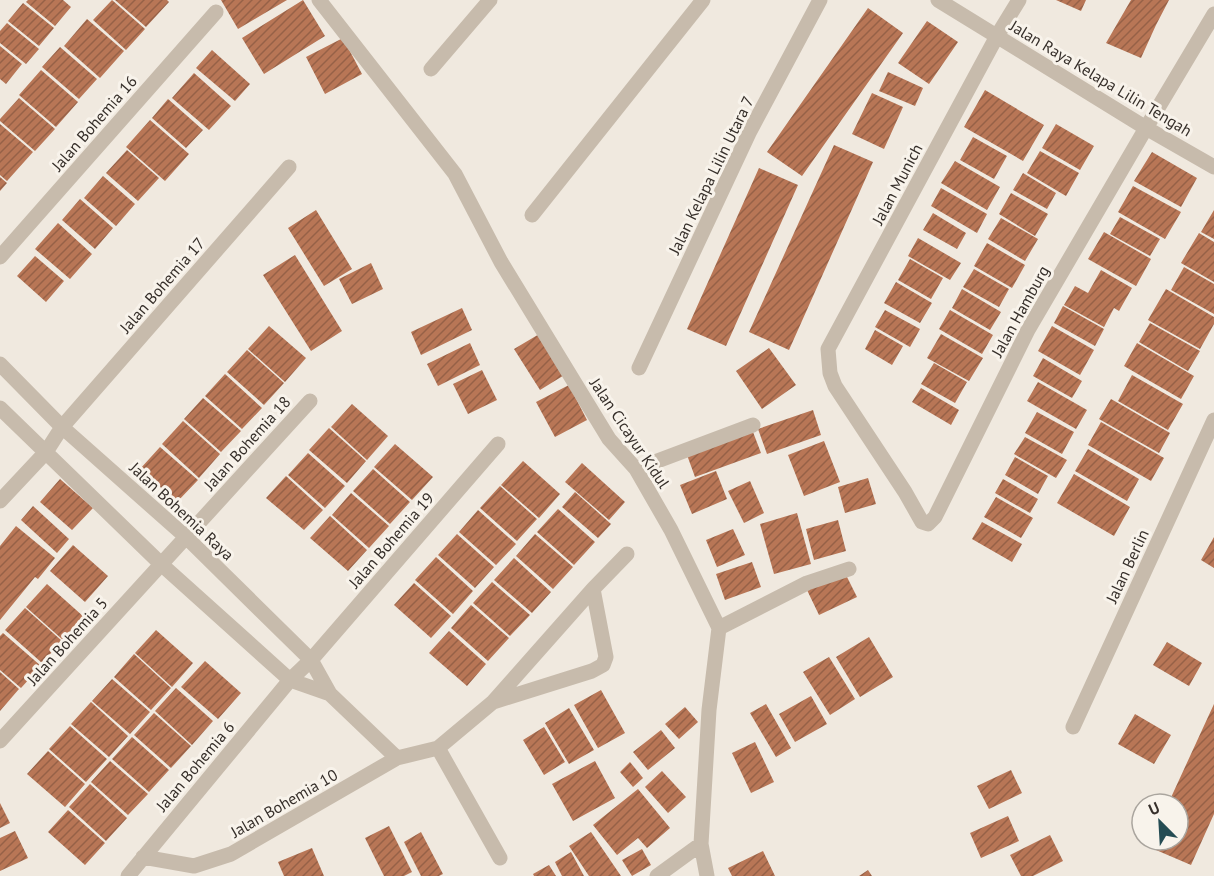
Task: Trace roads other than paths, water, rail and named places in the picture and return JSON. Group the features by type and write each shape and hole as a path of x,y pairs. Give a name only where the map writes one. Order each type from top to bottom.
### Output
{"street":[{"name":"Jalan Cicayur Kidul","path":"319,0 455,174 501,262 609,439 636,469 671,530 719,628"},
{"path":"431,69 490,0"},
{"path":"532,215 703,0"},
{"name":"Jalan Kelapa Lilin Utara 7","path":"639,368 749,133 820,0"},
{"name":"Jalan Raya Kelapa Lilin Tengah","path":"938,0 1146,128 1214,167"},
{"name":"Jalan Munich","path":"935,517 928,524 922,522 835,386 830,373 828,349 997,36 1019,0"},
{"name":"Jalan Bohemia 16","path":"0,257 216,12"},
{"name":"Jalan Hamburg","path":"935,517 1029,330 1214,14"},
{"name":"Jalan Bohemia 17","path":"0,501 46,452 62,427 289,167"},
{"name":"Jalan Bohemia Raya","path":"0,364 62,427 186,537 311,660 330,694 398,758"},
{"name":"Jalan Bohemia 18","path":"161,564 310,401"},
{"name":"Jalan Bohemia Raya","path":"0,408 161,564 290,680 330,694"},
{"name":"Jalan Berlin","path":"1073,727 1214,420"},
{"path":"636,469 753,425"},
{"name":"Jalan Bohemia 19","path":"290,680 311,660 498,444"},
{"name":"Jalan Bohemia 10","path":"143,857 194,866 231,854 398,758 438,748 493,702 627,554"},
{"name":"Jalan Bohemia 5","path":"0,741 161,564"},
{"path":"707,876 701,844 709,710 719,628 807,583 849,569"},
{"name":"Jalan Bohemia 10","path":"493,702 592,671 603,665 606,657 593,589"},
{"name":"Jalan Bohemia 6","path":"128,876 290,680"},
{"path":"438,748 500,858"},
{"path":"657,876 701,844"}]}
